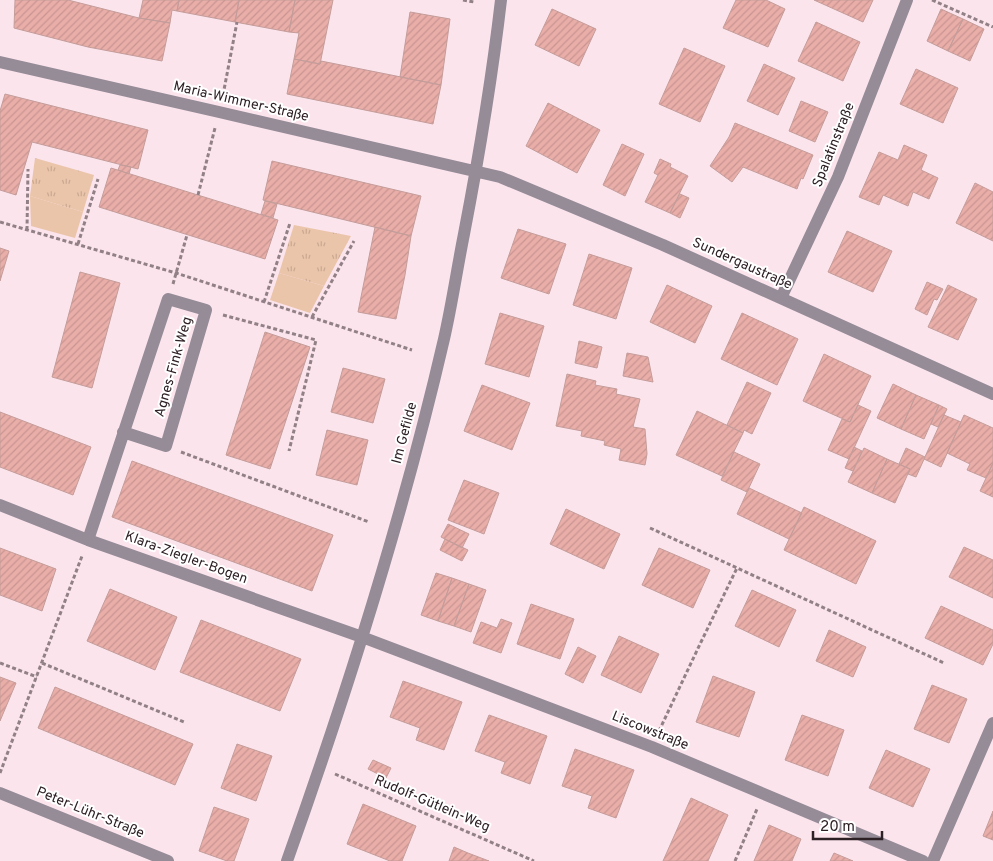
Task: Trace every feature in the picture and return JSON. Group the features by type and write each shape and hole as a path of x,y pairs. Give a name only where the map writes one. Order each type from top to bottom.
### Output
{"street":[{"name":"Im Gefilde","path":"287,861 320,768 390,547 444,338 476,172 496,46 501,0"},
{"name":"Spalatinstraße","path":"781,298 838,177 907,0"},
{"name":"Maria-Wimmer-Straße","path":"0,62 476,172"},
{"name":"Sundergaustraße","path":"476,172 500,177 663,245 993,394"},
{"name":"Agnes-Fink-Weg","path":"88,540 168,299 206,310 166,446"},
{"path":"123,432 166,446"},
{"name":"Klara-Ziegler-Bogen","path":"0,505 88,540 362,637"},
{"name":"Liscowstraße","path":"362,637 652,748 923,861"},
{"path":"933,861 993,723"},
{"name":"Peter-Lühr-Straße","path":"0,793 168,861"}],"path":[{"path":"463,0 474,2"},
{"path":"932,0 993,27"},
{"path":"198,195 219,112 237,22"},
{"path":"27,230 28,169"},
{"path":"78,244 98,179"},
{"path":"0,222 176,273 412,350"},
{"path":"264,302 290,223"},
{"path":"168,299 187,235"},
{"path":"312,318 354,241"},
{"path":"206,310 316,340 290,451"},
{"path":"166,446 369,522"},
{"path":"650,528 944,663"},
{"path":"0,773 88,540"},
{"path":"661,727 737,568"},
{"path":"0,663 36,677"},
{"path":"42,663 184,722"},
{"name":"Rudolf-Gütlein-Weg","path":"320,768 534,861"},
{"path":"735,861 763,794"}],"green space":[{"path":"35,158 94,175 83,212 30,196"},
{"path":"30,196 83,212 75,238 31,226"},
{"path":"294,225 351,236 324,286 279,273"},
{"path":"279,273 324,286 310,313 270,300"}],"building":[{"path":"15,0 68,0 139,18 170,23 162,61 88,47 14,28"},
{"path":"143,0 179,0 177,11 172,10 170,23 139,18"},
{"path":"179,0 239,0 235,22 177,11"},
{"path":"239,0 295,0 289,32 235,22"},
{"path":"295,0 333,0 320,64 294,59 299,33 289,32"},
{"path":"736,0 766,0 785,9 768,47 723,28"},
{"path":"814,0 873,0 863,22"},
{"path":"552,9 596,29 579,66 535,45"},
{"path":"941,9 963,19 948,51 927,41"},
{"path":"410,12 450,19 441,85 400,77"},
{"path":"963,19 984,29 970,61 948,51"},
{"path":"816,22 860,42 843,81 798,61"},
{"path":"684,48 725,66 700,122 659,104"},
{"path":"294,59 320,64 321,61 441,85 433,124 287,94"},
{"path":"764,64 795,78 778,115 747,101"},
{"path":"916,69 958,88 943,123 900,104"},
{"path":"5,94 148,130 138,169 32,142 16,195 0,190 0,111"},
{"path":"801,101 828,112 815,142 789,131"},
{"path":"548,103 600,130 577,173 526,146"},
{"path":"735,123 813,155 797,189 743,167 732,182 710,166 729,137"},
{"path":"622,144 644,154 625,196 603,185"},
{"path":"904,145 927,155 921,170 938,178 929,199 913,192 908,206 883,195 879,205 859,197 879,152 898,160"},
{"path":"660,159 671,164 670,167 688,176 670,213 645,202 658,175 654,173"},
{"path":"272,161 421,196 411,236 263,200"},
{"path":"120,165 131,167 129,174 118,170"},
{"path":"111,168 278,220 265,259 99,207"},
{"path":"975,183 993,192 993,241 956,223"},
{"path":"680,194 689,198 680,218 670,213"},
{"path":"265,201 277,204 273,218 261,214"},
{"path":"375,227 411,236 396,319 358,312"},
{"path":"518,229 566,244 549,294 501,278"},
{"path":"847,231 892,251 873,292 828,272"},
{"path":"0,248 9,251 0,281"},
{"path":"589,254 632,268 616,319 573,305"},
{"path":"80,272 120,283 92,388 52,377"},
{"path":"927,282 943,289 937,300 934,299 927,315 915,309"},
{"path":"667,285 712,306 695,343 650,322"},
{"path":"948,285 977,299 958,340 928,327"},
{"path":"500,313 544,326 529,377 485,364"},
{"path":"742,313 798,339 777,385 721,359"},
{"path":"265,332 310,347 270,469 226,455"},
{"path":"579,341 602,347 597,368 575,363"},
{"path":"627,353 648,357 653,382 623,376"},
{"path":"824,354 871,376 850,422 803,401"},
{"path":"343,368 385,379 373,423 331,412"},
{"path":"567,374 596,381 595,385 617,389 616,394 640,399 633,427 645,429 647,454 645,465 619,460 621,449 604,445 605,441 581,436 582,431 556,426"},
{"path":"747,382 771,393 752,434 744,430 743,433 727,425"},
{"path":"893,384 916,395 901,429 877,418"},
{"path":"482,385 530,403 512,450 464,431"},
{"path":"916,395 939,405 924,439 901,429"},
{"path":"858,405 871,411 849,459 828,450 842,419 850,422"},
{"path":"939,405 947,409 938,427 931,424"},
{"path":"697,411 743,433 722,476 676,455"},
{"path":"0,412 91,447 73,495 0,467"},
{"path":"944,415 961,422 941,467 924,459"},
{"path":"964,415 993,428 993,463 986,478 967,470 970,464 947,453"},
{"path":"327,430 368,440 357,485 316,475"},
{"path":"854,447 862,451 853,471 845,468"},
{"path":"864,448 887,459 872,493 848,482"},
{"path":"906,448 925,457 916,477 908,474 910,469 899,464"},
{"path":"734,452 760,464 747,492 721,480"},
{"path":"887,459 910,469 895,503 872,493"},
{"path":"132,461 333,535 312,591 112,517"},
{"path":"993,463 993,497 980,491"},
{"path":"464,480 499,493 484,534 448,520"},
{"path":"749,488 802,513 789,539 737,514"},
{"path":"804,507 876,541 856,584 784,550"},
{"path":"566,509 620,534 604,569 550,544"},
{"path":"448,524 469,534 462,548 441,537"},
{"path":"445,539 468,550 462,561 440,550"},
{"path":"964,547 993,560 993,598 949,577"},
{"path":"0,548 56,569 42,611 0,595"},
{"path":"659,548 710,570 693,608 642,585"},
{"path":"436,573 452,578 438,621 421,615"},
{"path":"452,578 469,584 454,626 438,621"},
{"path":"469,584 486,590 471,632 454,626"},
{"path":"110,589 177,617 155,670 87,641"},
{"path":"752,590 796,610 779,647 735,626"},
{"path":"531,604 574,619 560,659 517,644"},
{"path":"941,606 993,630 993,644 983,665 925,638"},
{"path":"501,619 512,623 501,653 473,643 481,622 497,628"},
{"path":"201,620 301,659 280,711 180,672"},
{"path":"829,630 866,647 853,677 816,661"},
{"path":"619,636 659,654 641,693 601,675"},
{"path":"578,647 596,656 583,683 565,674"},
{"path":"713,676 755,692 739,737 696,722"},
{"path":"0,677 16,683 0,721"},
{"path":"403,681 462,702 444,750 416,740 420,728 390,717"},
{"path":"932,685 967,699 949,743 914,729"},
{"path":"55,687 193,744 175,785 38,728"},
{"path":"489,715 547,736 530,784 501,773 505,762 475,751"},
{"path":"802,715 844,730 828,776 785,760"},
{"path":"237,744 272,756 256,801 221,788"},
{"path":"575,749 634,770 616,818 588,808 592,796 562,786"},
{"path":"886,750 930,769 913,807 869,788"},
{"path":"373,760 391,768 386,778 368,769"},
{"path":"691,798 728,815 708,861 663,861"},
{"path":"363,804 416,826 402,861 390,861 347,844"},
{"path":"214,807 249,819 234,861 227,861 199,851"},
{"path":"993,811 993,840 983,836"},
{"path":"769,825 801,839 792,861 754,861"},
{"path":"454,847 468,853 489,861 449,861"},
{"path":"834,853 853,861 830,861"}]}
